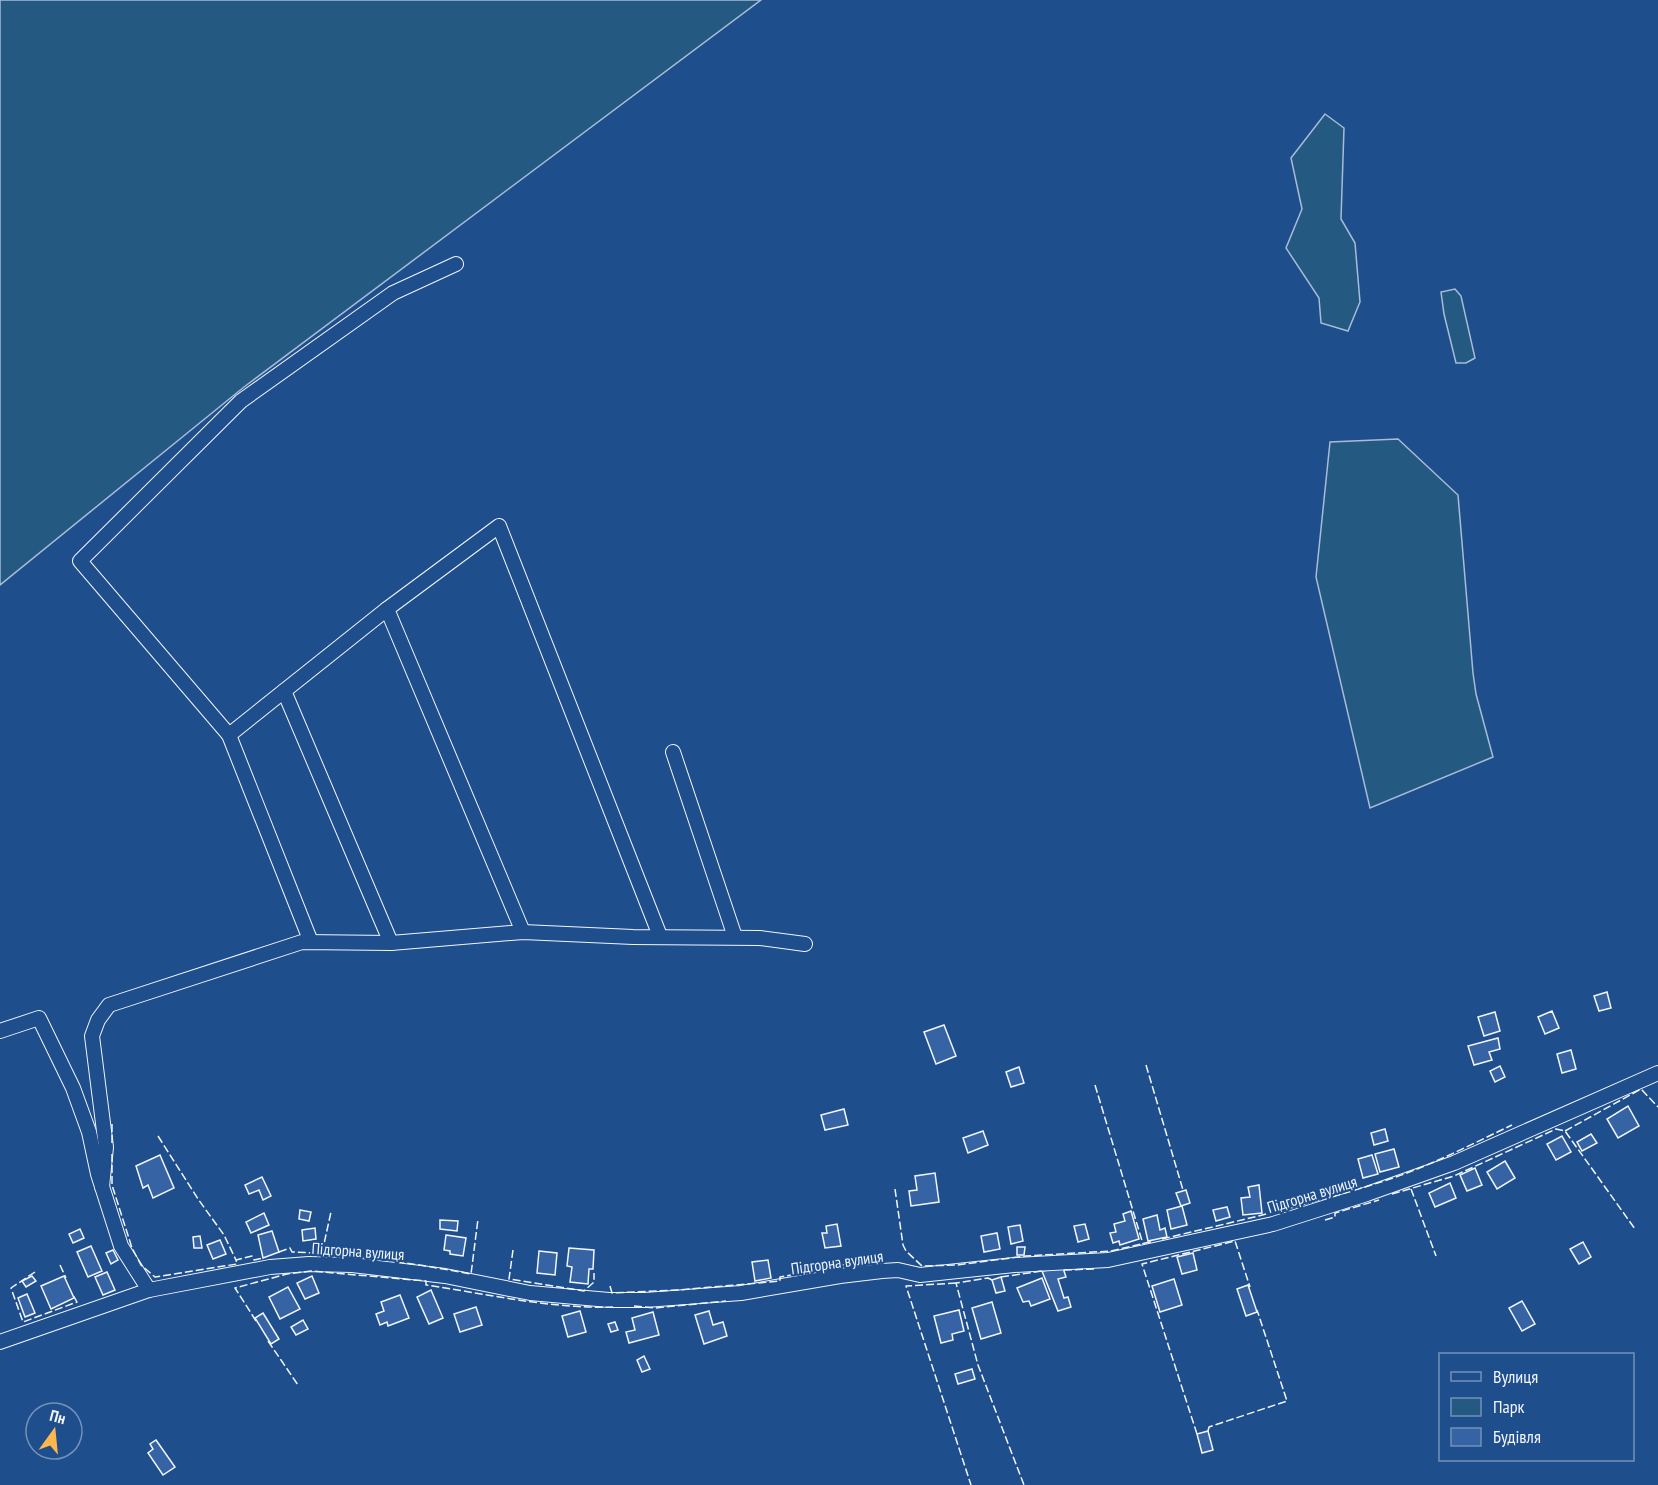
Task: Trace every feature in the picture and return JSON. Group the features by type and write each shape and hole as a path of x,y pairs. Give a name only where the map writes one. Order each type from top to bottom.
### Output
{"street":[{"path":"311,942 229,735 80,561 241,401 393,293 456,264"},
{"path":"229,735 387,609 499,526 660,936"},
{"path":"387,609 523,932"},
{"path":"284,690 391,943"},
{"path":"673,752 735,937"},
{"path":"102,1187 106,1147 92,1036 98,1020 109,1005 302,942 391,943 523,932 735,937 805,944"},
{"path":"0,1031 39,1018 73,1088 121,1246 148,1290"},
{"name":"Підгорна вулиця","path":"0,1342 148,1290 270,1268 309,1264 352,1265 445,1276 530,1293 582,1299 645,1300 741,1293 882,1270 898,1270 920,1275 1014,1265 1108,1260 1273,1224 1367,1194 1454,1163 1658,1073"}],"green space":[{"path":"0,0 761,0 244,387 0,585"},
{"path":"1325,114 1344,128 1341,219 1355,243 1360,302 1348,331 1321,323 1319,298 1286,248 1302,209 1291,158"},
{"path":"1455,289 1461,296 1475,358 1466,363 1456,363 1444,314 1441,292"},
{"path":"1398,439 1458,495 1473,673 1476,694 1493,757 1370,808 1316,577 1330,442"}],"building":[{"path":"1607,992 1611,1008 1599,1011 1594,996"},
{"path":"1552,1011 1559,1028 1545,1034 1538,1017"},
{"path":"1495,1012 1500,1031 1484,1036 1478,1017"},
{"path":"944,1025 956,1056 936,1064 924,1032"},
{"path":"1498,1038 1500,1049 1489,1052 1492,1060 1474,1065 1468,1046"},
{"path":"1571,1050 1576,1069 1562,1073 1557,1054"},
{"path":"1500,1066 1505,1077 1495,1082 1490,1071"},
{"path":"1019,1067 1024,1083 1011,1087 1006,1072"},
{"path":"1628,1106 1639,1126 1618,1138 1607,1119"},
{"path":"844,1109 848,1125 825,1130 821,1115"},
{"path":"1385,1129 1388,1141 1374,1145 1371,1133"},
{"path":"983,1131 988,1145 968,1153 963,1138"},
{"path":"1591,1134 1597,1143 1582,1151 1577,1142"},
{"path":"1562,1136 1571,1152 1556,1160 1547,1144"},
{"path":"1394,1149 1399,1167 1380,1172 1375,1154"},
{"path":"160,1155 174,1188 153,1198 148,1185 143,1188 136,1166"},
{"path":"1372,1155 1378,1174 1363,1178 1358,1159"},
{"path":"1505,1161 1515,1178 1497,1189 1487,1172"},
{"path":"1475,1168 1482,1185 1467,1191 1460,1175"},
{"path":"935,1173 939,1202 911,1206 909,1191 917,1190 915,1176"},
{"path":"262,1177 271,1196 263,1200 259,1190 249,1194 245,1185"},
{"path":"1450,1183 1456,1198 1435,1207 1429,1193"},
{"path":"1259,1185 1262,1213 1243,1215 1241,1198 1250,1197 1248,1187"},
{"path":"1186,1190 1190,1203 1181,1206 1176,1193"},
{"path":"1182,1206 1187,1225 1171,1229 1167,1210"},
{"path":"1227,1207 1230,1217 1216,1221 1213,1210"},
{"path":"300,1210 311,1212 309,1221 299,1219"},
{"path":"1131,1211 1139,1239 1120,1245 1119,1241 1113,1243 1110,1233 1116,1232 1114,1224 1125,1221 1123,1214"},
{"path":"264,1213 269,1225 251,1233 246,1222"},
{"path":"1157,1215 1160,1230 1165,1228 1167,1237 1148,1241 1143,1219"},
{"path":"440,1220 458,1221 457,1231 440,1229"},
{"path":"837,1224 841,1246 825,1248 822,1233 827,1233 826,1226"},
{"path":"1085,1224 1089,1239 1078,1242 1074,1226"},
{"path":"1020,1225 1023,1241 1011,1244 1008,1227"},
{"path":"315,1228 316,1239 303,1241 302,1230"},
{"path":"80,1229 84,1238 73,1243 69,1234"},
{"path":"272,1231 279,1252 263,1258 258,1235"},
{"path":"997,1233 1000,1249 984,1252 981,1236"},
{"path":"446,1235 466,1238 463,1256 450,1254 450,1251 444,1250"},
{"path":"200,1236 202,1248 194,1248 193,1237"},
{"path":"220,1240 226,1254 213,1259 207,1245"},
{"path":"1583,1242 1591,1257 1579,1264 1570,1249"},
{"path":"91,1246 102,1271 88,1277 77,1252"},
{"path":"1017,1247 1025,1247 1024,1255 1017,1255"},
{"path":"569,1248 594,1250 593,1269 589,1269 588,1284 570,1282 572,1267 567,1266"},
{"path":"113,1250 118,1260 111,1264 106,1253"},
{"path":"539,1251 557,1253 555,1275 537,1273"},
{"path":"1193,1253 1197,1270 1182,1274 1177,1257"},
{"path":"768,1260 771,1278 755,1281 752,1262"},
{"path":"1063,1268 1066,1277 1058,1279 1064,1298 1068,1297 1071,1307 1058,1311 1042,1271"},
{"path":"107,1272 115,1290 103,1295 95,1277"},
{"path":"32,1276 36,1281 26,1287 22,1281"},
{"path":"64,1276 74,1298 51,1309 41,1286"},
{"path":"312,1276 319,1293 305,1299 297,1283"},
{"path":"1001,1277 1005,1291 996,1293 992,1280"},
{"path":"1042,1278 1050,1299 1031,1306 1029,1301 1023,1302 1017,1288"},
{"path":"1174,1279 1182,1305 1160,1312 1152,1286"},
{"path":"1248,1285 1257,1312 1246,1316 1237,1289"},
{"path":"288,1287 300,1309 280,1319 269,1297"},
{"path":"431,1290 443,1318 429,1324 417,1297"},
{"path":"27,1294 35,1313 25,1317 18,1298"},
{"path":"400,1295 409,1318 388,1326 387,1322 380,1325 376,1314 384,1311 381,1302"},
{"path":"1522,1301 1535,1324 1522,1331 1509,1308"},
{"path":"992,1302 1001,1333 981,1339 972,1308"},
{"path":"476,1307 482,1325 460,1332 454,1314"},
{"path":"959,1310 964,1331 952,1334 953,1340 941,1343 934,1316"},
{"path":"580,1311 586,1332 568,1337 562,1316"},
{"path":"709,1311 713,1325 723,1322 727,1336 704,1344 695,1315"},
{"path":"653,1312 659,1335 629,1343 626,1332 635,1330 632,1318"},
{"path":"263,1313 279,1339 271,1344 255,1318"},
{"path":"303,1320 308,1329 296,1335 291,1327"},
{"path":"615,1322 618,1330 611,1332 608,1324"},
{"path":"644,1356 650,1369 642,1372 637,1360"},
{"path":"972,1369 975,1379 958,1384 955,1374"},
{"path":"1208,1431 1213,1450 1202,1453 1197,1434"},
{"path":"156,1440 175,1467 163,1475 148,1453 153,1449 150,1444"}],"fence":[{"path":"1146,1065 1183,1190"},
{"path":"1095,1085 1143,1244"},
{"path":"1565,1131 1641,1089 1658,1107"},
{"path":"112,1124 112,1145"},
{"path":"1162,1239 1309,1203 1396,1177 1512,1125"},
{"path":"1392,1194 1454,1176 1556,1129 1565,1131 1635,1229"},
{"path":"158,1136 224,1235 236,1260"},
{"path":"112,1154 112,1185 132,1248 141,1265 155,1277 237,1264 236,1260 252,1256 254,1260 263,1258"},
{"path":"895,1189 903,1245 906,1251 922,1266 1111,1251 1154,1241"},
{"path":"1411,1189 1436,1256"},
{"path":"1325,1220 1335,1217 1335,1213 1379,1200"},
{"path":"322,1253 331,1212"},
{"path":"279,1252 290,1248 292,1252 382,1260 471,1274 478,1219"},
{"path":"1197,1434 1142,1264 1235,1241 1250,1287"},
{"path":"513,1250 509,1279 584,1291 594,1282 594,1273"},
{"path":"610,1286 612,1293 780,1281 780,1277 869,1260"},
{"path":"60,1265 66,1278"},
{"path":"1064,1270 1094,1269"},
{"path":"256,1321 235,1288 287,1274 311,1271 426,1281 426,1285 566,1306 613,1307"},
{"path":"1001,1277 1042,1271"},
{"path":"35,1272 11,1288 23,1322 77,1302 73,1295"},
{"path":"992,1280 988,1278 956,1283 978,1365 1024,1485"},
{"path":"956,1283 906,1286 971,1485"},
{"path":"634,1306 655,1308 726,1301"},
{"path":"1208,1431 1209,1427 1287,1401 1257,1310"},
{"path":"268,1341 298,1385"}]}
